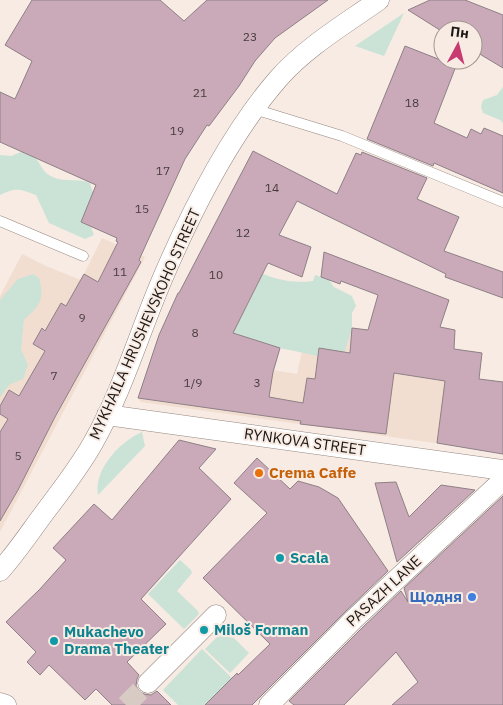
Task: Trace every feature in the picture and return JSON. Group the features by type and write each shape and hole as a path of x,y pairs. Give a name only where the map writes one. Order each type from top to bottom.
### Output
{"street":[{"name":"MYKHAILA HRUSHEVSKOHO STREET","path":"0,571 14,555 94,442 107,415 164,274 193,214 254,109 279,78 303,56 380,0"},
{"name":"RYNKOVA STREET","path":"107,415 503,470"},
{"name":"PASAZH LANE","path":"269,705 354,619 503,480"},
{"path":"148,683 216,615"},
{"path":"0,703 6,705"}],"lane":[{"path":"254,109 342,136 503,202"},
{"path":"0,221 83,256"}],"shaded area":[{"path":"102,238 145,257 0,532 0,296 22,254 81,280"},
{"path":"372,316 455,330 454,349 482,352 470,448 141,402 138,398 159,335 273,370 297,374 304,342 339,326 368,330"}],"green space":[{"path":"404,13 384,56 355,46"},
{"path":"503,87 503,123 483,113 481,107 483,100 497,95"},
{"path":"21,152 36,159 45,172 55,178 90,183 93,193 81,222 91,227 94,235 85,239 49,223 36,195 18,190 0,195 0,155 11,156"},
{"path":"235,262 282,280 313,281 315,275 328,279 334,287 352,296 356,306 352,313 352,328 345,351 341,353 319,348 318,356 280,348 223,330 202,289 245,310 259,282 232,269"},
{"path":"33,274 39,278 41,297 40,302 24,320 21,349 28,365 23,379 9,385 0,397 0,300 18,279"},
{"path":"142,432 145,446 98,495 100,475 110,457 126,442"},
{"path":"180,560 192,573 177,591 199,614 184,629 148,594"},
{"path":"217,637 234,638 249,653 230,673 205,649"},
{"path":"202,649 232,678 205,705 178,705 163,690"}],"building":[{"path":"32,0 160,0 184,21 207,0 328,0 275,38 255,61 209,126 207,125 185,159 139,260 141,262 0,521 0,432 8,419 0,414 0,406 9,390 19,396 45,351 33,344 42,328 45,331 61,303 66,306 84,274 98,282 118,242 116,241 117,238 81,222 96,185 0,142 0,92 15,99 32,61 5,45"},
{"path":"430,0 465,0 503,15 503,68 483,56 483,20 433,20 433,26 408,10"},
{"path":"405,46 433,57 433,70 454,70 434,123 467,138 471,129 481,134 484,128 503,136 503,193 434,163 433,166 367,139"},
{"path":"253,151 337,194 356,153 361,155 362,152 427,178 417,199 459,217 444,251 503,272 503,298 445,277 446,274 297,201 279,235 311,247 302,277 268,263 233,333 280,348 273,372 269,397 303,403 307,378 315,379 319,348 350,353 352,328 368,330 378,295 341,281 340,284 321,277 324,252 449,300 440,327 455,330 454,349 482,353 479,379 503,382 503,454 437,443 445,381 394,373 386,434 300,424 301,421 138,398 159,335 178,293"},
{"path":"179,440 216,449 199,468 231,499 141,599 166,624 127,662 139,675 136,686 140,692 151,695 157,691 171,705 112,705 96,689 85,700 49,665 40,675 27,662 36,652 6,622 66,560 53,548 94,504 112,520"},
{"path":"257,458 290,489 298,481 319,487 338,498 388,571 252,705 205,705 270,644 203,578 267,513 234,483"},
{"path":"396,482 409,517 441,485 475,490 397,562 375,483"},
{"path":"503,496 503,705 392,705 418,682 396,652 344,705 294,705 289,701 401,591 408,602 404,588"}],"tunnel":[{"path":"126,705 148,683"}],"place":[{"name":"Crema Caffe","path":"259,473"},
{"name":"Scala","path":"280,558"},
{"name":"Щодня","path":"472,597"},
{"name":"Miloš Forman","path":"204,630"},
{"name":"Mukachevo Drama Theater","path":"54,641"}]}
